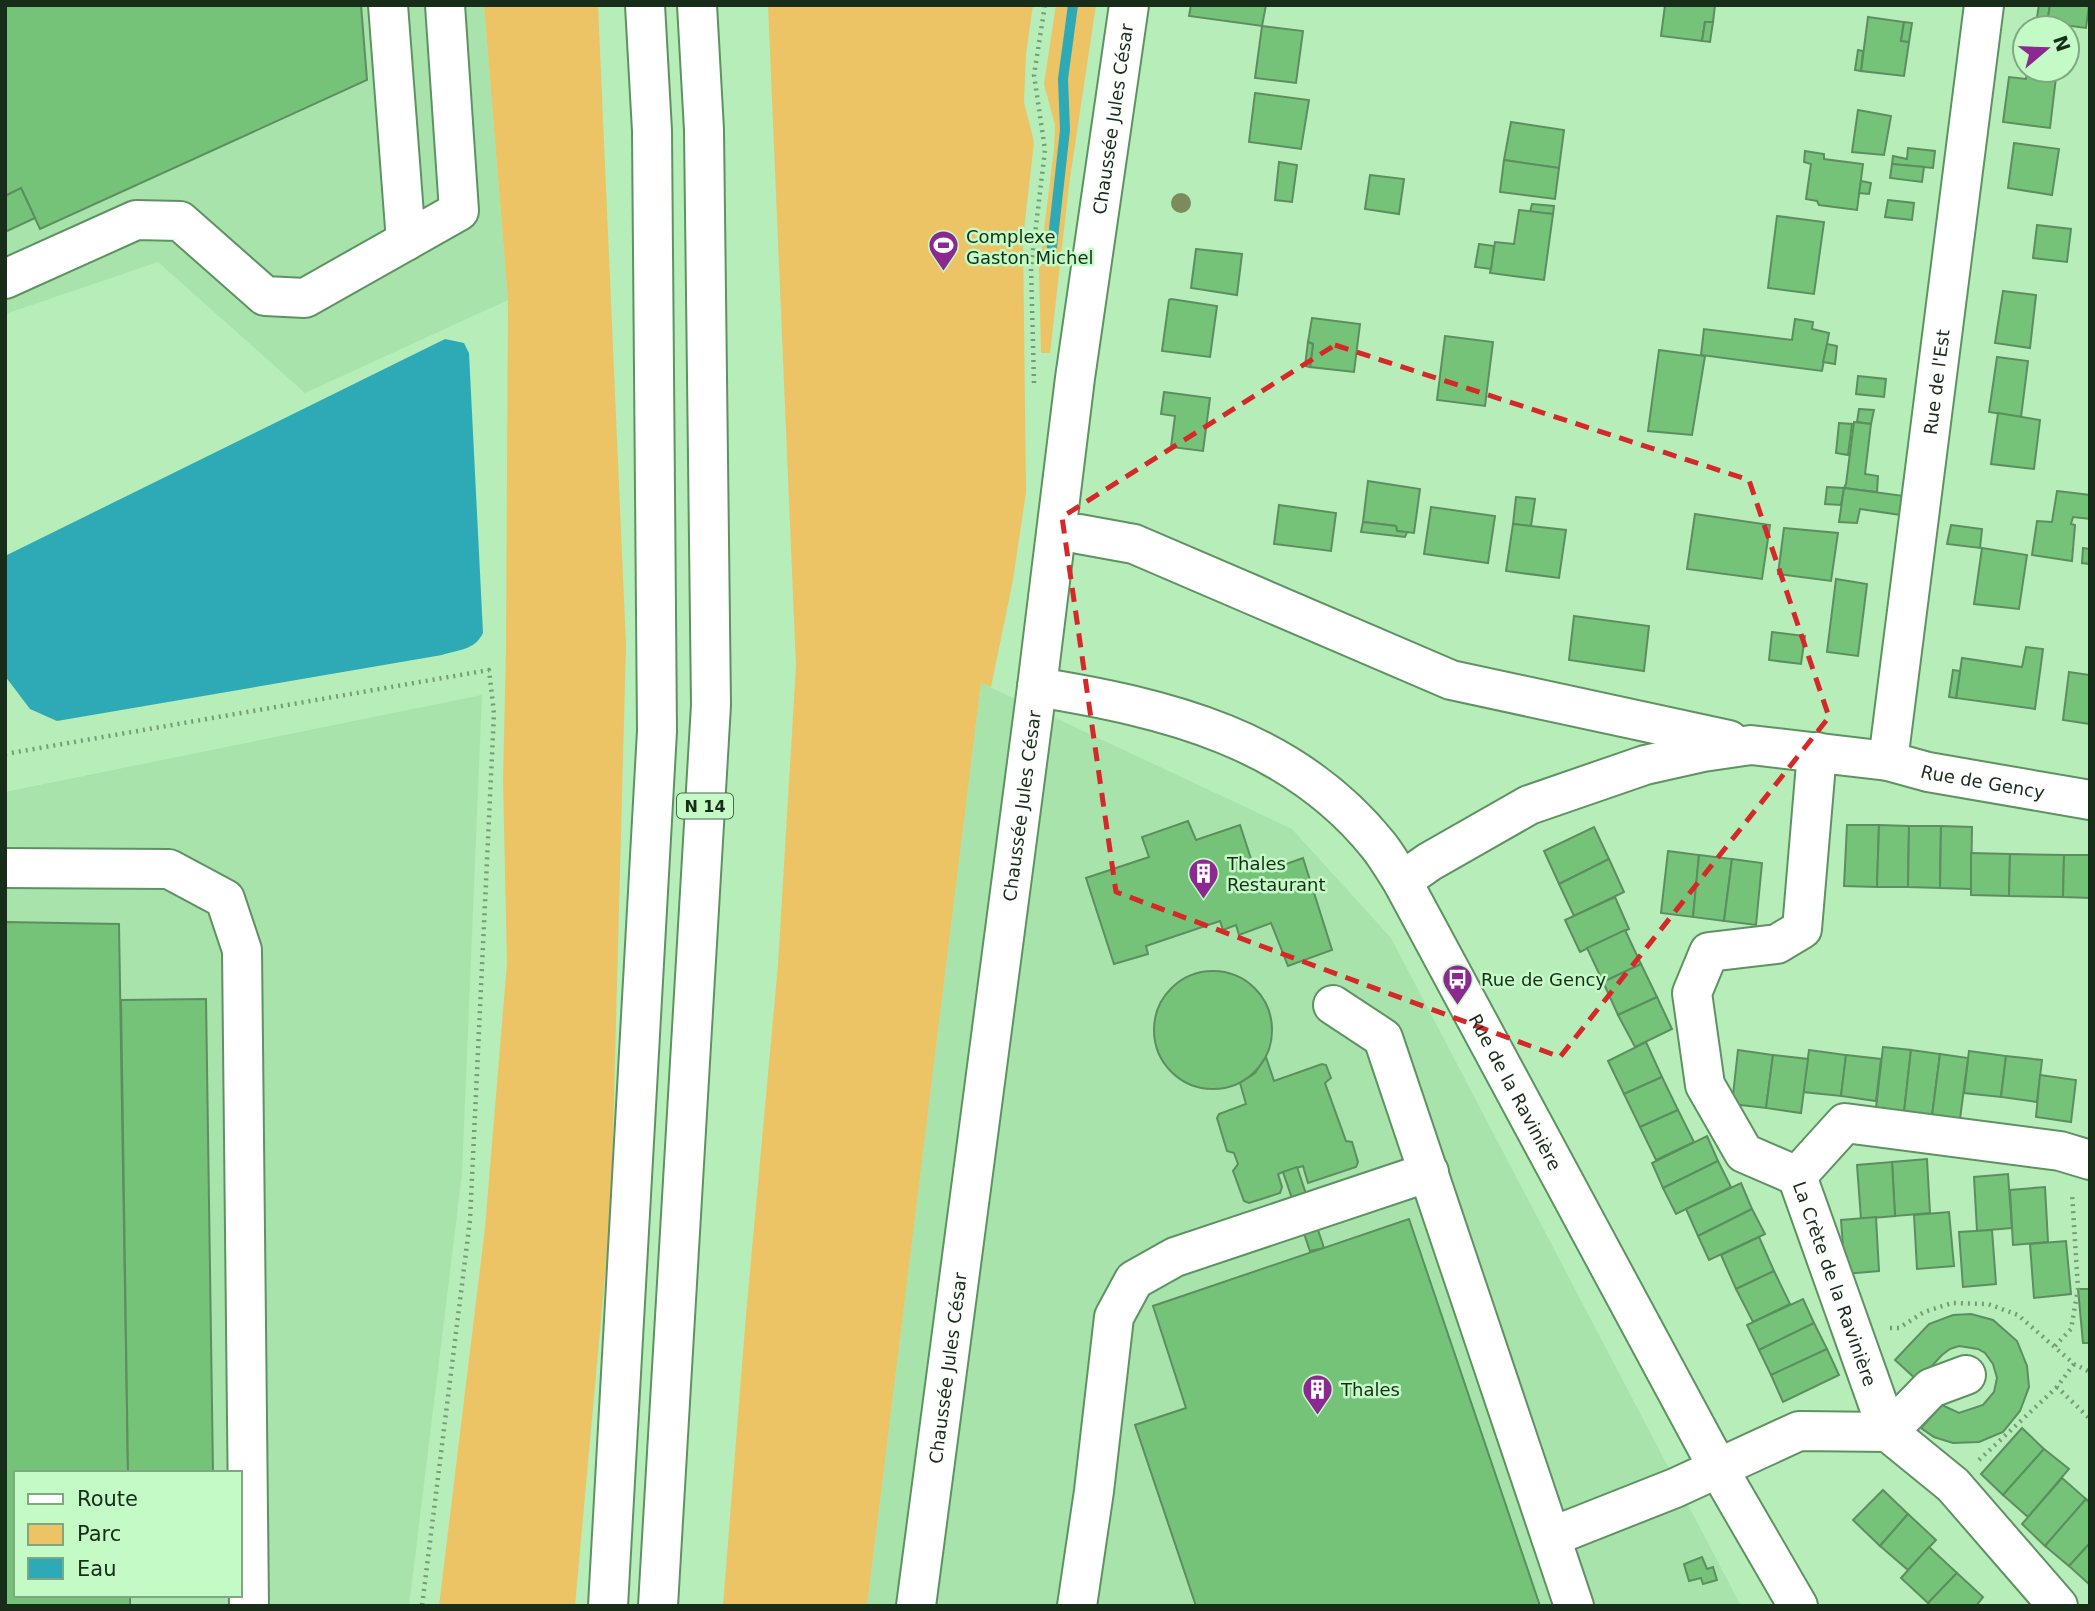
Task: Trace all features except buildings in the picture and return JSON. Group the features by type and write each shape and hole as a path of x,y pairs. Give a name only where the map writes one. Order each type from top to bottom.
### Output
{"main road":[{"path":"388,5 406,241"},
{"path":"5,279 136,220 180,222 265,296 305,298 459,211 445,5"},
{"name":"N 14","path":"608,1606 657,730 652,131 645,5"},
{"name":"N 14","path":"658,1606 711,705 704,130 697,5"},
{"name":"Chaussée Jules César","path":"916,1606 1037,687 1074,378 1129,5"},
{"name":"Rue de l'Est","path":"1888,761 1984,5"},
{"name":"Rue de Gency","path":"1079,534 1133,544 1451,680 1751,745 1888,761 1928,772 2090,800"},
{"name":"Rue de la Ravinière","path":"1037,687 1140,706 1189,719 1242,741 1280,761 1314,785 1350,816 1377,845 1402,880 1718,1468 1798,1606"},
{"path":"1604,778 1608,715"},
{"name":"Rue de Gency","path":"1402,880 1529,805 1645,765 1751,745"},
{"name":"La Crète de la Ravinière","path":"1817,752 1802,929 1777,944 1709,952 1692,993 1705,1085 1744,1153 1797,1176 1888,1432"},
{"path":"5,868 169,869 225,899 242,950 249,1606"},
{"path":"1333,1005 1383,1038 1574,1606"},
{"path":"1797,1176 1845,1123 2079,1157"},
{"path":"1077,1606 1094,1491 1114,1317 1134,1280 1175,1257 1429,1172"},
{"path":"1888,1432 1931,1388 1966,1375"},
{"path":"1551,1537 1675,1488 1798,1431 1888,1432 1953,1485 2058,1606"}],"path":[{"path":"1035,394 1031,268 1045,150 1034,75 1045,5"},
{"path":"5,754 489,670 494,713 470,1220 422,1606"},
{"path":"2055,1346 2071,1329 2078,1289 2079,1157"},
{"path":"1851,1328 1899,1328 1924,1312 1952,1303 1988,1304 2018,1315 2074,1364 2090,1372"},
{"path":"1953,1485 2057,1387 2074,1364"},
{"path":"2057,1387 2090,1419"}],"highlighted area":[{"path":"1335,345 1749,480 1829,717 1560,1057 1116,892 1062,517"}],"shaded area":[{"path":"5,5 484,5 508,300 305,393 158,262 5,314"},
{"path":"981,683 1292,829 1391,938 1741,1606 867,1606"},
{"path":"482,695 462,1174 409,1606 5,1606 5,792"}],"green space":[{"path":"484,5 598,5 626,645 611,1210 575,1606 439,1606 485,1228 507,963 503,780 508,300"},
{"path":"768,5 1033,5 1026,54 1024,102 1034,142 1023,238 1026,492 1013,580 991,687 981,683 867,1606 723,1606 778,965 796,666"},
{"path":"1056,5 1096,5 1069,185 1050,353 1041,353 1039,270 1055,125 1044,84"}],"water":[{"path":"445,339 464,343 469,353 483,633 480,639 466,648 442,655 57,721 30,709 5,676 5,556"}],"waterway":[{"path":"1051,256 1065,130 1063,79 1073,5"}],"place":[{"name":"Complexe Gaston Michel","path":"943,273"},
{"name":"Thales Restaurant","path":"1204,900"},
{"name":"Rue de Gency","path":"1458,1006"},
{"name":"Thales","path":"1318,1416"}]}
